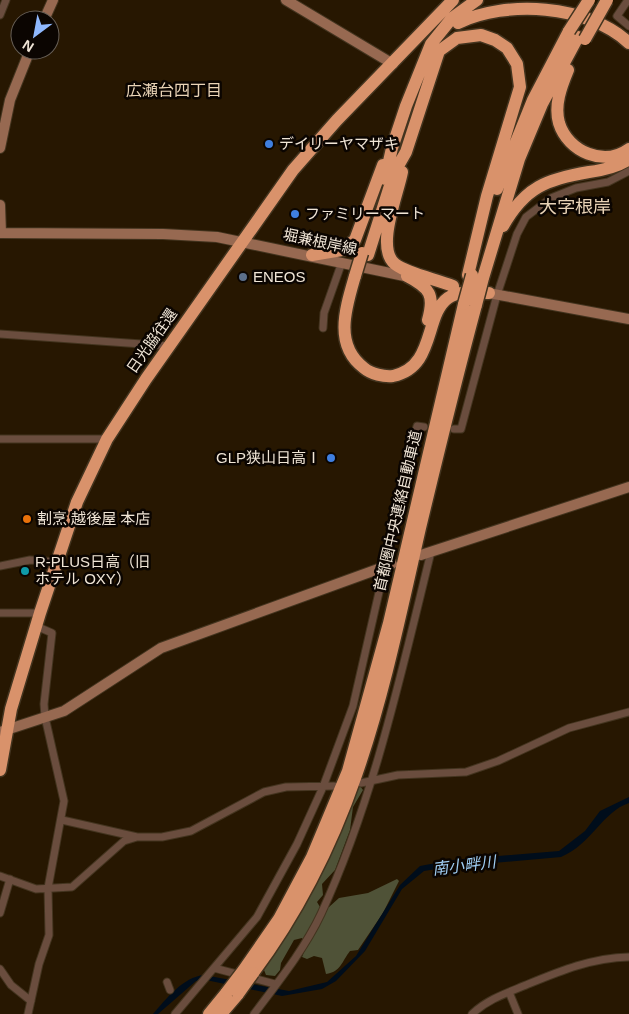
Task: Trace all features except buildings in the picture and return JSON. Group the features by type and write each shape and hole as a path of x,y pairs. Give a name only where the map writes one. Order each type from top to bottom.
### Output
{"highway":[{"name":"日光脇往還","path":"0,770 4,730 40,613 77,502 107,439 279,189 311,148 453,0"},
{"path":"312,255 342,250 355,240 380,170 392,148 430,44 447,23 477,0"},
{"path":"464,10 492,0"},
{"path":"550,0 602,17 629,34"},
{"path":"589,0 558,100 560,124 571,144 582,152 604,157 615,156 629,149"},
{"path":"474,276 491,205 511,150 533,100 601,0"},
{"path":"491,248 529,135 577,36 607,0"},
{"path":"453,286 396,264 388,257 386,249 406,152 439,51 447,35 464,19 492,6 513,3 536,3 570,11 608,28 629,43"},
{"path":"439,51 457,38 481,35 495,40 507,48 517,64 520,77 518,96 493,174 474,276"},
{"path":"392,148 388,171 365,254 345,311 345,340 358,364 367,371 379,375 391,376 402,372 413,365 427,345 439,309 448,297 457,294 493,294"},
{"path":"365,254 394,173 406,152"},
{"path":"474,276 512,210 524,196 543,183 601,171 629,159"},
{"path":"358,277 352,309 350,341 360,358 379,369 394,368 408,359 419,344 432,305 431,297 426,289 407,276"},
{"name":"首都圏中央連絡自動車道","path":"209,1014 232,993 248,972 312,857 348,771 384,641 470,304 474,276"},
{"name":"首都圏中央連絡自動車道","path":"222,1014 232,993"}],"street":[{"path":"0,15 6,0"},
{"path":"286,0 298,2 393,64"},
{"path":"628,0 617,16 629,26"},
{"path":"0,148 10,100 26,60"},
{"path":"454,429 461,429 493,294 526,216 551,198 576,188 608,182 629,171"},
{"path":"0,205 1,233"},
{"name":"堀兼根岸線","path":"1,233 163,234 217,237 312,255 493,294 629,319"},
{"path":"324,328 324,313 342,262"},
{"path":"0,334 170,346"},
{"path":"175,1014 257,916 297,844 323,787 353,706 387,566 417,426 424,427"},
{"path":"0,439 107,439"},
{"path":"420,555 629,486"},
{"path":"254,1014 291,965 321,914 370,781 390,718 431,552"},
{"path":"0,566 30,560 58,562"},
{"path":"4,730 64,711 86,699 161,648 387,566"},
{"path":"0,613 40,613"},
{"path":"28,1014 39,964 48,935 48,888 64,802 45,717 45,696 52,634 36,626"},
{"path":"361,783 398,775 466,772 498,761 569,728 629,712"},
{"path":"62,820 137,837 162,837 191,831 264,792 286,787 334,786"},
{"path":"0,876 36,888 72,887 114,848 137,837"},
{"path":"0,913 10,879"},
{"path":"472,1014 492,999 582,963 609,957 629,957"},
{"path":"214,968 275,984"},
{"path":"0,969 11,985 31,1001"},
{"path":"167,982 170,990"},
{"path":"509,992 518,1014"}],"green space":[{"path":"360,786 363,790 353,807 350,830 335,870 322,884 323,895 317,902 320,907 329,907 339,898 368,893 397,879 399,881 383,913 358,950 350,951 341,966 335,971 326,974 322,958 314,956 307,959 302,957 307,945 302,938 294,940 281,963 280,970 275,976 266,975 264,970 291,927 314,883 335,838 353,791"}],"water":[{"name":"南小畔川","path":"629,797 629,803 611,813 581,844 561,857 424,871 402,889 365,951 336,981 322,989 282,996 206,980 196,981 158,1014 153,1014 182,984 204,975 289,991 327,982 356,956 400,885 420,866 452,860 559,851 585,831 600,811"}],"place":[{"name":"デイリーヤマザキ","path":"269,144"},
{"name":"ファミリーマート","path":"295,214"},
{"name":"ENEOS","path":"243,277"},
{"name":"GLP狭山日高Ⅰ","path":"331,458"},
{"name":"割烹 越後屋 本店","path":"27,519"},
{"name":"R-PLUS日高（旧 ホテル OXY）","path":"25,571"}],"district":[{"name":"広瀬台四丁目","path":"174,90"},
{"name":"大字根岸","path":"575,207"}]}
